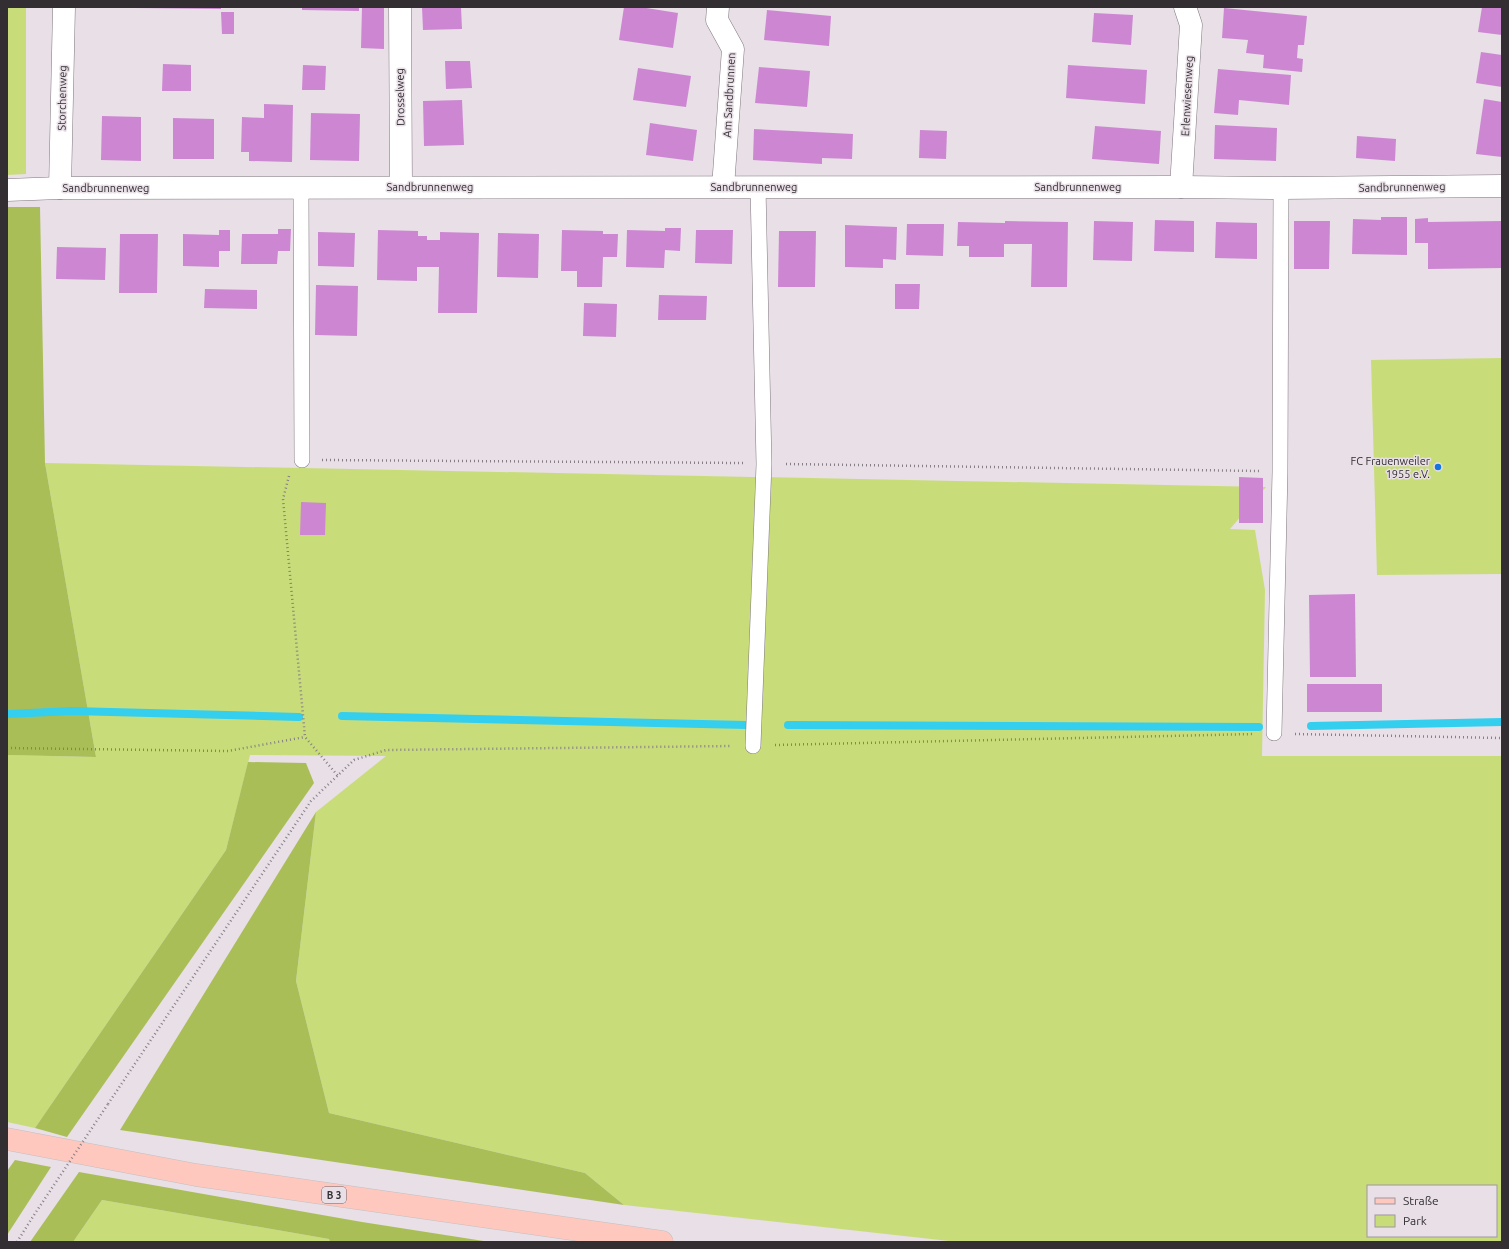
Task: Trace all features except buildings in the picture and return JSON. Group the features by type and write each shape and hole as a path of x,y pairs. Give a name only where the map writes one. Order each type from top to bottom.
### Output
{"main road":[{"name":"B 3","path":"7,1139 196,1175 662,1242"}],"street":[{"name":"Storchenweg","path":"60,188 64,7"},
{"name":"Drosselweg","path":"400,7 401,187"},
{"name":"Am Sandbrunnen","path":"718,7 717,20 733,49 723,186"},
{"name":"Erlenwiesenweg","path":"1181,187 1191,25 1185,7"},
{"name":"Sandbrunnenweg","path":"7,190 60,188 723,186 1281,188 1502,186"}],"lane":[{"path":"753,746 764,464 758,187"},
{"path":"301,188 302,460"},
{"path":"1274,733 1280,472 1281,188"}],"path":[{"path":"338,776 305,737 283,499 287,481 293,468 302,460 764,464 1280,472"},
{"path":"16,1242 311,801 354,760 386,750 753,746 1274,733 1502,738"},
{"path":"7,748 228,751 305,737"}],"green space":[{"path":"7,7 26,7 26,174 7,175"},
{"path":"7,207 40,207 45,463 96,757 7,755"},
{"name":"FC Frauenweiler 1955 e.V.","path":"1502,358 1502,574 1377,575 1371,360"},
{"path":"45,463 1266,487 1230,529 1255,530 1265,590 1262,756 1502,756 1502,1242 958,1242 624,1205 585,1173 329,1113 296,981 316,812 386,756 250,755 226,850 35,1128 7,1122 7,755 96,757"},
{"path":"248,762 306,763 314,783 67,1137 35,1128 226,850"},
{"path":"316,812 296,981 329,1113 585,1173 624,1205 120,1130"},
{"path":"15,1160 51,1167 7,1235 7,1171"},
{"path":"79,1172 362,1222 490,1242 330,1242 329,1239 102,1200 73,1242 30,1242"},
{"path":"102,1200 329,1239 330,1242 73,1242"}],"waterway":[{"path":"7,714 72,711 299,717"},
{"path":"342,716 747,725"},
{"path":"1311,726 1502,722"},
{"path":"788,725 1259,727"}],"place":[{"name":"FC Frauenweiler 1955 e.V.","path":"1438,467"}]}
